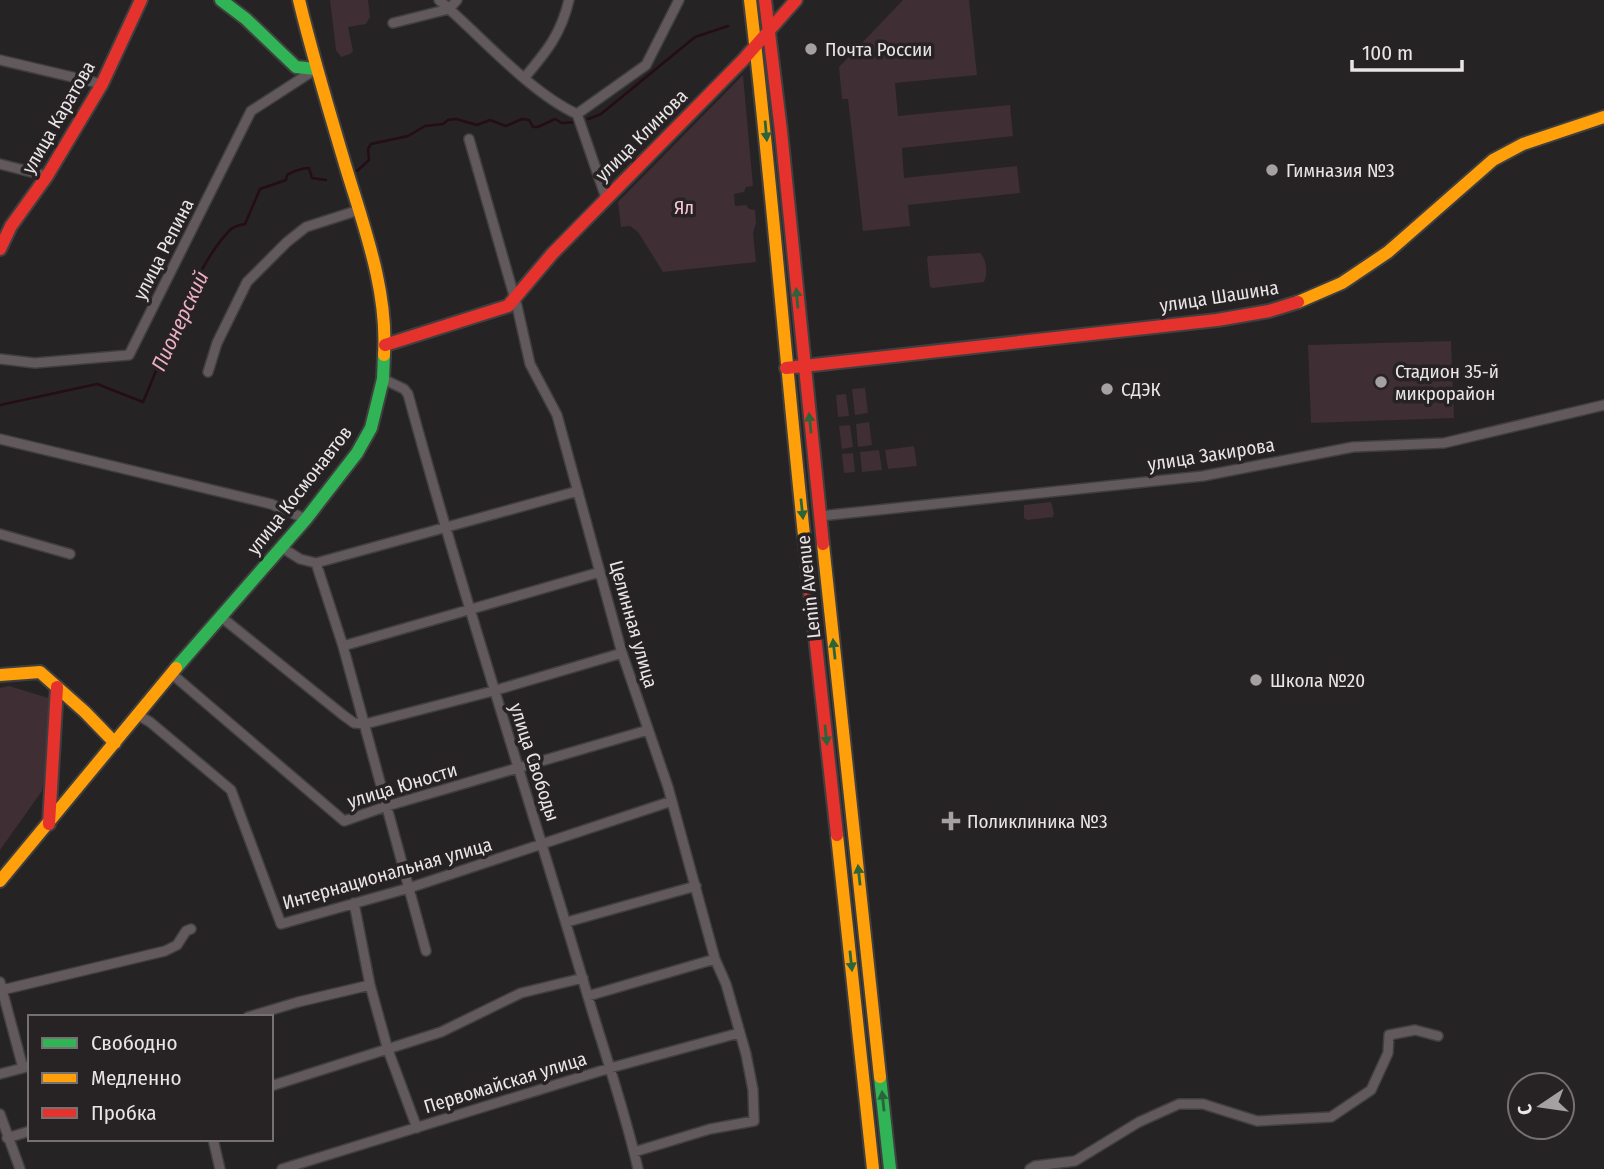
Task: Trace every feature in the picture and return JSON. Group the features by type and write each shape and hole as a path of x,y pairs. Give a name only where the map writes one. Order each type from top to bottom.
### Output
{"main road":[{"name":"улица Каратова","path":"0,249 11,226 47,176 102,84 141,0"},
{"path":"220,0 246,19 296,67 316,69"},
{"name":"улица Космонавтов","path":"0,881 220,616 306,519 357,453 372,428 383,379 385,345 381,294 359,210 316,69 299,0"},
{"name":"Lenin Avenue","path":"750,0 757,46 786,368 873,1169"},
{"name":"Lenin Avenue","path":"765,0 890,1169"},
{"name":"улица Клинова","path":"516,300 552,254 757,46 796,0"},
{"name":"улица Шашина","path":"786,368 1167,325 1248,315 1282,307 1315,296 1339,284 1385,255 1493,160 1510,150 1604,117"},
{"path":"385,345 500,310 516,300"},
{"path":"0,675 40,672 115,743"},
{"path":"821,687 838,685"},
{"path":"49,824 57,687"}],"street":[{"path":"439,0 525,77 562,107 577,114 606,198"},
{"path":"393,23 449,9 457,0"},
{"path":"525,77 552,44 564,21 569,0"},
{"path":"577,114 646,65 679,0"},
{"path":"0,60 102,84"},
{"name":"улица Репина","path":"0,359 35,363 129,355 251,111 316,69"},
{"name":"Целинная улица","path":"469,139 516,300 530,364 557,415 622,653 672,801 715,959 726,984 746,1054 750,1078 754,1121 710,1129 634,1152"},
{"path":"0,164 47,176"},
{"path":"208,372 217,343 247,282 286,242 306,227 359,210"},
{"name":"улица Свободы","path":"383,379 404,389 408,394 493,691 520,768 567,922 638,1169"},
{"name":"улица Закирова","path":"820,516 1203,477 1353,447 1444,443 1604,405"},
{"path":"0,439 271,504 306,519"},
{"path":"281,547 300,559 316,563 579,491"},
{"path":"0,534 70,554"},
{"path":"316,563 343,646 426,951"},
{"path":"343,646 600,572"},
{"path":"220,616 354,723 365,724 493,691 622,653"},
{"name":"улица Юности","path":"172,674 344,821 648,730"},
{"name":"Интернациональная улица","path":"138,715 232,790 281,924 409,888 672,801"},
{"path":"567,922 696,886"},
{"path":"355,903 370,985 387,1050 417,1128"},
{"path":"0,1074 27,1067 1,986 165,951 177,945 186,931 191,929"},
{"path":"588,996 715,959"},
{"path":"273,1085 441,1031 522,993 583,978"},
{"path":"255,1015 370,985"},
{"path":"1030,1169 1075,1161 1139,1122 1179,1104 1203,1104 1257,1121 1331,1117 1371,1090 1388,1053 1389,1035 1415,1030 1438,1036"},
{"name":"Первомайская улица","path":"286,1169 610,1068 738,1033"},
{"path":"0,1114 20,1169"},
{"path":"7,1138 28,1132"},
{"path":"213,1141 220,1169"}],"green space":[{"path":"330,0 368,0 370,17 366,24 348,27 353,51 341,57 336,50"},
{"path":"903,0 969,0 977,75 895,83 898,116 1010,105 1013,136 902,148 904,178 1017,166 1020,193 908,205 910,226 863,231 848,99 842,99 839,67"},
{"name":"Ял","path":"743,75 753,186 734,194 735,206 746,205 755,210 756,223 753,233 756,262 663,272 638,232 630,226 621,227 618,202"},
{"path":"980,253 986,267 984,282 930,287 928,256"},
{"name":"Стадион 35-й микрорайон","path":"1451,341 1454,418 1311,423 1308,345"},
{"path":"865,388 868,413 855,415 852,389"},
{"path":"846,394 849,416 838,417 836,395"},
{"path":"869,422 872,445 858,447 856,424"},
{"path":"850,425 853,447 842,449 839,426"},
{"path":"914,446 917,466 888,469 885,450"},
{"path":"879,450 882,470 862,472 860,452"},
{"path":"853,453 855,472 844,473 842,454"},
{"path":"1051,502 1053,517 1027,520 1024,518 1024,505"},
{"path":"9,686 55,700 42,791 0,850 0,688"}],"waterway":[{"name":"Пионерский","path":"588,119 601,114 695,37 728,26"},
{"name":"Пионерский","path":"357,171 369,160 368,149 371,144 408,136 425,126 443,124 448,120 456,119 477,125 490,120 506,126 522,119 529,120 533,127 555,119 562,123 575,122"},
{"name":"Пионерский","path":"0,405 97,384 143,402 181,311 205,265 230,230 245,224 260,189 286,180 287,175 306,168 309,168 312,178 326,180"}],"traffic: fast":[{"path":"221,0 246,19 296,67 316,69"},
{"path":"176,668 306,519 357,453 371,428 383,379 384,355"},
{"path":"880,1077 890,1169"}],"traffic: slow":[{"path":"299,0 374,262 382,308 384,355"},
{"path":"750,0 806,554"},
{"path":"1298,302 1342,283 1388,252 1493,160 1523,144 1604,117"},
{"path":"823,544 880,1077"},
{"path":"0,881 176,668"},
{"path":"0,675 40,672 115,743"},
{"path":"837,835 873,1169"}],"traffic: jam":[{"path":"0,249 11,226 47,176 102,84 141,0"},
{"path":"765,0 823,544"},
{"path":"385,345 508,306 552,254 743,60 796,0"},
{"path":"786,368 1217,320 1269,311 1298,302"},
{"path":"806,554 837,835"},
{"path":"49,824 57,687"}],"place":[{"name":"Почта России","path":"811,49"},
{"name":"Гимназия №3","path":"1272,170"},
{"name":"Стадион 35-й микрорайон","path":"1381,382"},
{"name":"СДЭК","path":"1107,389"},
{"name":"Школа №20","path":"1256,680"},
{"name":"Поликлиника №3","path":"951,821"}]}
